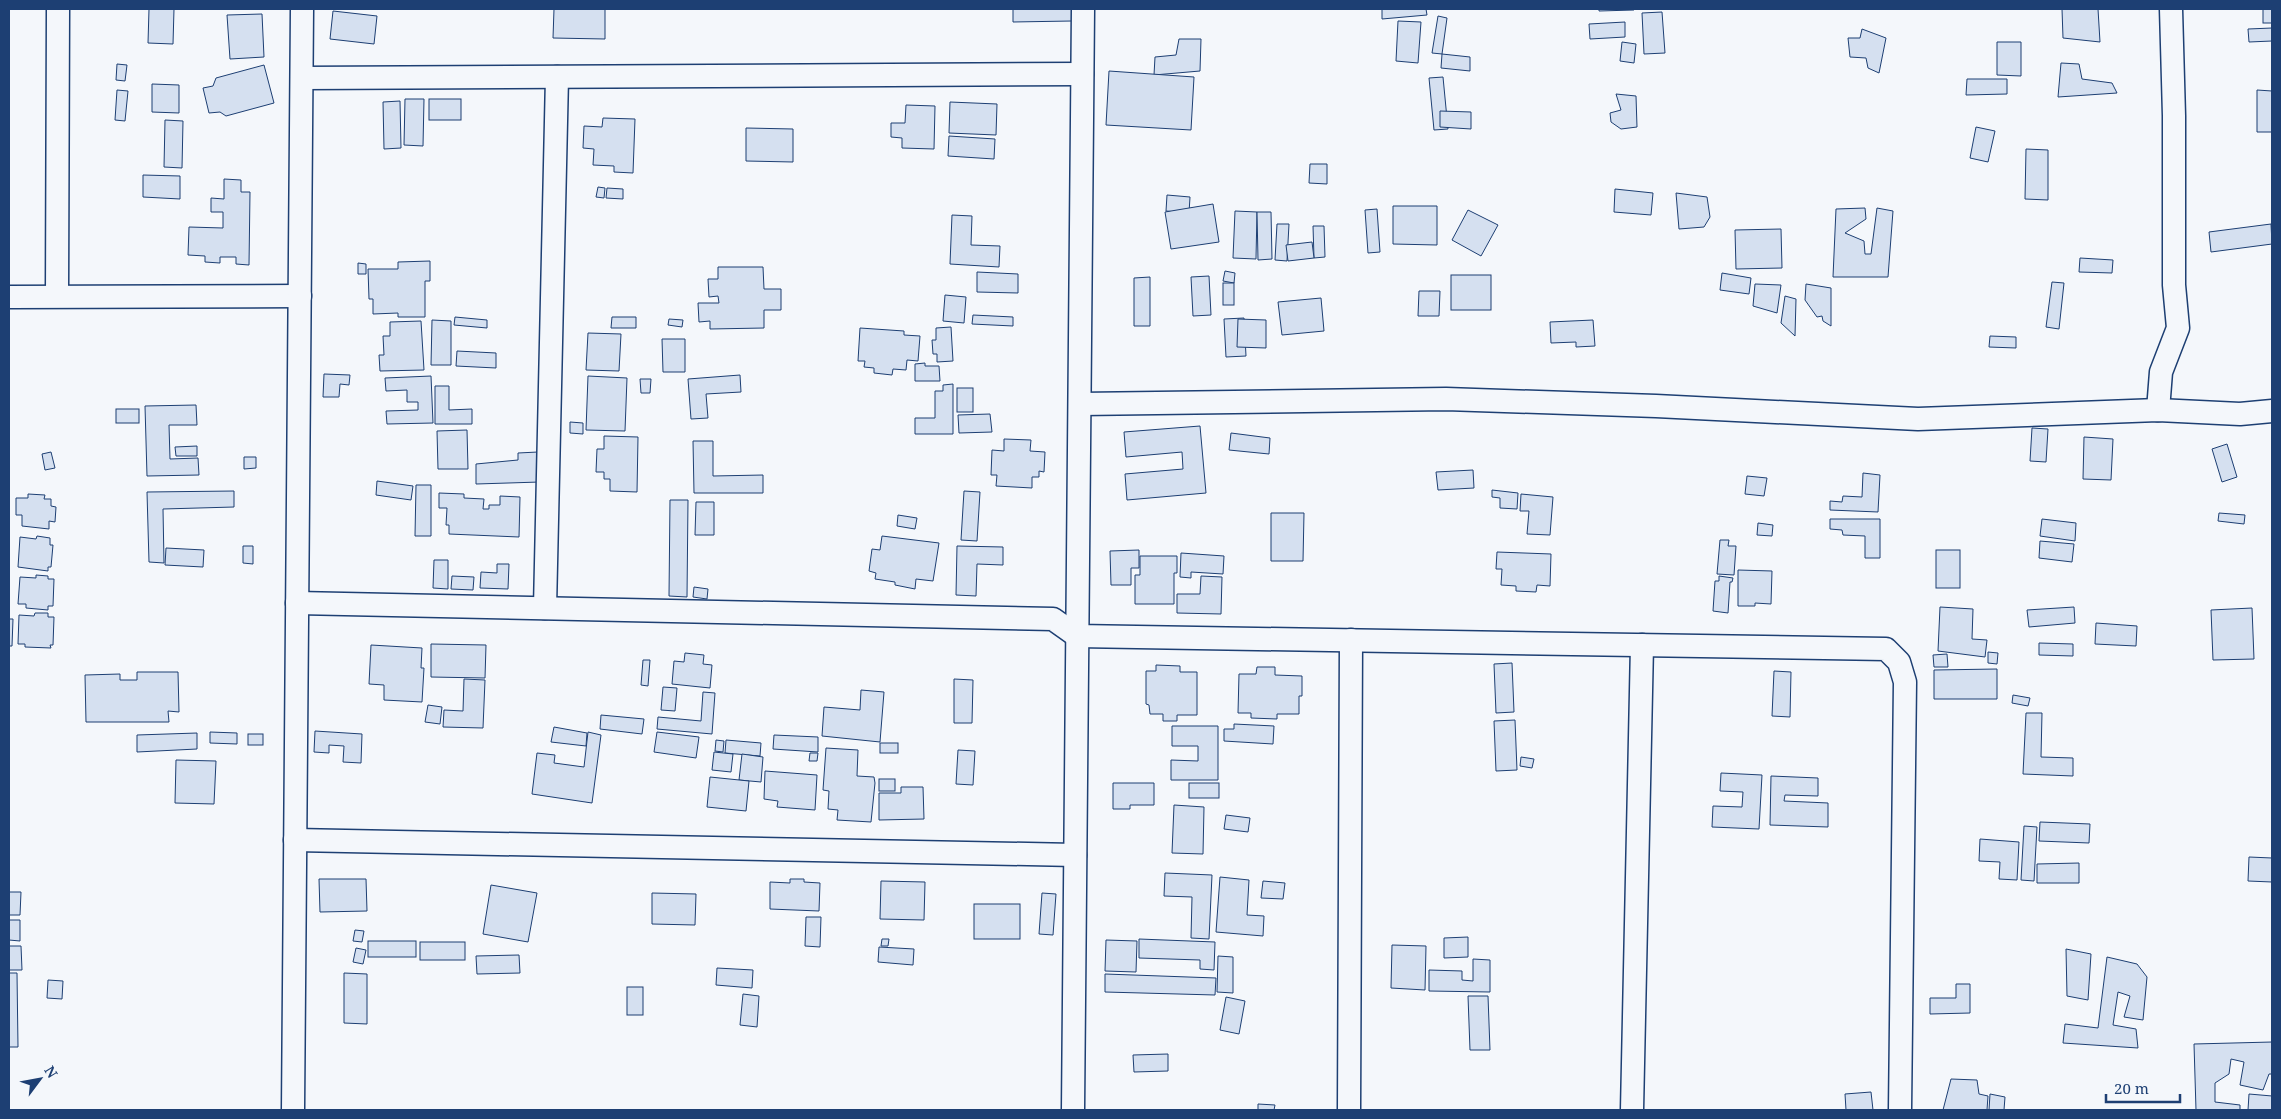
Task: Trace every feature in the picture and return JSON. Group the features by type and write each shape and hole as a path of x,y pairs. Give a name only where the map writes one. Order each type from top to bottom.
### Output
{"street":[{"path":"57,296 58,9"},
{"path":"293,1110 302,9"},
{"path":"1073,1110 1083,9"},
{"path":"2158,410 2161,372 2178,328 2174,285 2174,116 2170,9"},
{"path":"302,78 1082,74"},
{"path":"545,608 556,77"},
{"path":"9,296 300,296"},
{"path":"1080,404 1446,399 1656,406 1918,419 2158,410 2240,414 2272,411"},
{"path":"297,603 1053,619 1077,636 1886,648 1899,662 1904,682 1900,1110"},
{"path":"1349,1110 1351,640"},
{"path":"1632,1110 1642,645"},
{"path":"295,840 1075,855"}],"building":[{"path":"149,9 174,9 173,44 148,43"},
{"path":"554,9 605,9 605,39 553,38"},
{"path":"1013,9 1072,9 1072,21 1013,22"},
{"path":"1382,9 1426,9 1427,15 1382,19"},
{"path":"1599,9 1634,9 1634,10 1599,11"},
{"path":"2062,9 2098,9 2100,42 2063,38"},
{"path":"2263,9 2272,9 2272,23 2263,23"},
{"path":"333,11 377,16 374,44 330,39"},
{"path":"1662,12 1665,53 1644,54 1642,13"},
{"path":"262,14 264,57 230,59 227,15"},
{"path":"1438,16 1447,18 1442,54 1432,53"},
{"path":"1398,21 1421,22 1418,63 1396,61"},
{"path":"1625,22 1625,37 1590,39 1589,24"},
{"path":"2272,28 2272,41 2249,42 2248,29"},
{"path":"1862,29 1886,38 1879,73 1868,68 1866,58 1850,57 1848,38 1860,38"},
{"path":"1179,39 1201,39 1200,71 1154,75 1155,57 1176,55"},
{"path":"1622,42 1636,44 1634,63 1620,61"},
{"path":"1997,42 2021,42 2021,76 1997,75"},
{"path":"1442,54 1470,57 1470,71 1441,68"},
{"path":"2061,63 2079,64 2082,79 2112,83 2117,93 2058,97"},
{"path":"117,64 127,65 125,81 116,80"},
{"path":"264,65 274,103 226,116 220,112 209,113 203,88 213,86 216,78"},
{"path":"1109,71 1194,77 1191,130 1106,125"},
{"path":"1443,77 1448,129 1434,130 1429,78"},
{"path":"1967,79 2007,79 2007,94 1966,95"},
{"path":"152,84 179,85 179,113 152,112"},
{"path":"117,90 128,91 125,121 115,120"},
{"path":"2257,90 2272,91 2272,132 2257,132"},
{"path":"1616,94 1636,96 1637,127 1621,129 1611,122 1610,113 1621,110"},
{"path":"405,99 424,99 423,146 404,145"},
{"path":"429,99 461,99 461,120 429,120"},
{"path":"400,101 401,148 384,149 383,102"},
{"path":"950,102 997,104 996,135 949,133"},
{"path":"906,105 935,106 934,149 902,148 902,138 891,137 891,123 905,123"},
{"path":"1440,111 1471,112 1471,129 1440,127"},
{"path":"603,118 635,119 633,173 614,172 614,166 593,165 594,149 583,148 584,126 602,127"},
{"path":"165,120 183,121 182,168 164,167"},
{"path":"1976,127 1995,131 1988,162 1970,158"},
{"path":"746,128 793,129 793,162 746,161"},
{"path":"949,136 995,139 994,159 948,156"},
{"path":"2026,149 2048,150 2048,200 2025,199"},
{"path":"1310,164 1327,164 1327,184 1309,183"},
{"path":"143,175 180,176 180,199 143,197"},
{"path":"224,179 241,180 241,192 250,192 249,265 236,264 236,257 220,257 220,263 205,262 205,256 188,255 189,227 223,228 223,212 211,212 211,198 224,199"},
{"path":"598,187 605,188 604,198 596,197"},
{"path":"607,188 623,189 623,199 606,198"},
{"path":"1615,189 1653,193 1651,215 1614,212"},
{"path":"1676,193 1707,197 1710,217 1704,227 1679,229"},
{"path":"1167,195 1190,197 1189,213 1166,211"},
{"path":"1213,204 1219,242 1171,249 1165,212"},
{"path":"1393,206 1437,206 1437,245 1393,244"},
{"path":"1865,208 1866,219 1845,233 1864,241 1865,254 1871,254 1877,208 1893,211 1888,277 1833,277 1836,209"},
{"path":"1377,209 1380,252 1368,253 1365,210"},
{"path":"1468,210 1498,225 1481,256 1452,240"},
{"path":"1235,211 1257,212 1256,259 1233,258"},
{"path":"1257,212 1271,212 1272,259 1258,260"},
{"path":"952,215 972,216 971,245 1000,246 999,267 950,264"},
{"path":"1277,224 1289,224 1287,261 1275,260"},
{"path":"2271,224 2272,244 2211,252 2209,232"},
{"path":"1313,226 1324,226 1325,257 1314,258"},
{"path":"1781,229 1782,268 1736,269 1735,230"},
{"path":"1312,242 1314,258 1288,261 1286,245"},
{"path":"2080,258 2113,260 2112,273 2079,272"},
{"path":"430,261 430,281 425,281 425,317 398,317 398,313 373,314 373,299 369,299 368,269 398,269 398,262"},
{"path":"358,263 366,264 366,274 358,274"},
{"path":"718,267 763,267 764,289 781,289 781,310 764,310 764,328 710,329 710,321 699,322 698,303 719,303 718,296 709,297 708,279 718,279"},
{"path":"1225,271 1235,273 1234,283 1223,281"},
{"path":"977,272 1018,274 1018,293 977,292"},
{"path":"1722,273 1751,278 1749,294 1720,290"},
{"path":"1451,275 1491,275 1491,310 1451,310"},
{"path":"1209,276 1211,315 1193,316 1191,277"},
{"path":"1150,277 1150,326 1134,326 1134,278"},
{"path":"2052,282 2064,283 2059,329 2046,327"},
{"path":"1223,283 1234,283 1234,305 1223,305"},
{"path":"1755,284 1781,285 1777,313 1753,306"},
{"path":"1806,284 1831,288 1831,326 1823,321 1822,316 1817,317 1805,300"},
{"path":"1419,291 1440,291 1439,316 1418,316"},
{"path":"945,295 966,297 964,323 943,321"},
{"path":"1785,296 1796,299 1795,336 1781,323"},
{"path":"1321,298 1324,331 1282,335 1278,302"},
{"path":"973,315 1013,317 1013,326 972,324"},
{"path":"455,317 487,320 487,328 454,325"},
{"path":"612,317 636,317 636,328 611,328"},
{"path":"1244,318 1246,356 1226,357 1224,319"},
{"path":"669,319 683,320 682,327 668,325"},
{"path":"1238,319 1266,320 1266,348 1237,347"},
{"path":"432,320 451,321 451,365 431,365"},
{"path":"1593,320 1595,346 1576,347 1576,342 1551,343 1550,322"},
{"path":"421,321 424,370 380,371 379,355 384,355 383,336 390,336 390,322"},
{"path":"951,327 953,361 937,362 937,354 933,354 932,340 936,340 936,328"},
{"path":"860,328 904,331 904,335 920,336 918,361 907,360 906,370 893,369 892,375 874,373 874,368 864,367 865,361 858,361"},
{"path":"588,333 621,334 619,371 586,370"},
{"path":"1990,336 2016,337 2016,348 1989,347"},
{"path":"662,339 685,339 685,372 663,372"},
{"path":"457,351 496,353 496,368 456,366"},
{"path":"925,363 925,366 939,366 940,381 915,381 915,364"},
{"path":"324,374 350,375 349,385 340,384 339,397 323,397"},
{"path":"740,375 741,392 706,394 708,418 691,419 688,379"},
{"path":"431,376 433,423 387,424 386,411 418,410 418,402 407,402 407,390 386,391 385,378"},
{"path":"588,376 627,378 625,431 586,430"},
{"path":"640,379 651,379 650,393 641,393"},
{"path":"953,384 953,434 915,434 915,418 935,418 935,391 943,391 943,385"},
{"path":"435,386 449,386 449,410 472,409 472,424 435,424"},
{"path":"957,388 973,388 973,412 957,412"},
{"path":"196,405 197,425 169,425 170,459 198,458 199,475 147,476 145,406"},
{"path":"116,409 139,409 139,423 116,423"},
{"path":"990,414 992,432 959,433 958,415"},
{"path":"570,422 583,423 583,434 570,433"},
{"path":"1200,426 1206,493 1127,500 1125,474 1183,469 1182,452 1126,457 1124,432"},
{"path":"2032,428 2048,429 2046,462 2030,461"},
{"path":"467,430 468,469 438,469 437,431"},
{"path":"1231,433 1270,438 1269,454 1229,450"},
{"path":"604,436 638,437 637,492 610,491 610,479 604,479 604,472 596,472 597,449 604,449"},
{"path":"2084,437 2113,439 2111,480 2083,479"},
{"path":"1004,439 1031,440 1030,451 1045,452 1044,472 1039,471 1039,477 1032,477 1032,488 996,486 997,475 991,475 992,450 1004,451"},
{"path":"693,441 713,441 713,476 763,475 763,493 694,493"},
{"path":"2227,444 2237,477 2222,482 2212,449"},
{"path":"197,446 197,456 176,456 175,447"},
{"path":"51,452 55,468 45,470 42,454"},
{"path":"538,452 540,482 476,484 476,464 518,460 518,453"},
{"path":"244,457 256,457 256,468 244,469"},
{"path":"1473,470 1474,488 1438,490 1436,472"},
{"path":"1863,473 1880,475 1878,512 1830,510 1830,501 1842,502 1843,496 1862,497"},
{"path":"1747,476 1767,478 1764,496 1745,494"},
{"path":"377,481 413,486 411,500 376,495"},
{"path":"416,485 431,485 431,536 415,536"},
{"path":"1492,490 1518,493 1517,509 1500,508 1500,498 1492,497"},
{"path":"234,491 234,507 163,509 164,563 149,562 147,492"},
{"path":"964,491 980,492 977,541 961,540"},
{"path":"439,493 464,494 464,498 484,499 483,509 489,509 489,505 500,505 500,496 520,497 519,537 449,534 449,525 446,525 447,508 439,508"},
{"path":"28,494 45,495 44,499 51,499 51,506 56,507 55,522 49,521 49,529 22,526 22,515 16,515 16,498 28,498"},
{"path":"1521,494 1553,497 1550,535 1527,534 1529,511 1520,511"},
{"path":"670,500 688,500 687,597 669,596"},
{"path":"696,502 714,502 714,535 695,535"},
{"path":"1271,513 1304,513 1303,561 1271,561"},
{"path":"2219,513 2245,515 2244,524 2218,521"},
{"path":"898,515 917,518 915,529 897,526"},
{"path":"1830,519 1880,519 1880,558 1865,558 1865,536 1843,535 1842,530 1830,529"},
{"path":"2042,519 2076,523 2075,541 2040,536"},
{"path":"1758,523 1773,525 1772,536 1757,535"},
{"path":"37,536 50,538 50,545 53,545 51,567 48,567 48,571 18,567 20,537 36,539"},
{"path":"882,536 939,543 933,581 916,579 915,589 895,585 895,582 875,579 876,573 869,571 872,549 880,550"},
{"path":"1720,540 1729,540 1728,546 1736,546 1734,575 1717,574"},
{"path":"2040,541 2074,544 2072,562 2039,558"},
{"path":"243,546 253,546 253,564 243,563"},
{"path":"957,546 1003,547 1003,565 977,564 976,596 956,595"},
{"path":"166,548 204,550 203,567 165,565"},
{"path":"1139,550 1139,568 1131,568 1131,585 1111,585 1110,551"},
{"path":"1936,550 1960,550 1960,588 1936,588"},
{"path":"1497,552 1551,554 1550,586 1537,585 1536,592 1516,591 1516,586 1501,585 1502,569 1496,569"},
{"path":"1181,553 1224,556 1223,574 1191,572 1191,578 1180,577"},
{"path":"1140,556 1177,556 1177,573 1174,573 1174,604 1135,604 1135,575 1140,575"},
{"path":"434,560 448,560 448,589 433,588"},
{"path":"497,564 509,564 508,589 480,588 481,572 497,573"},
{"path":"1738,570 1772,571 1771,604 1755,603 1755,606 1738,606"},
{"path":"36,575 48,576 48,579 54,579 53,606 48,606 48,610 26,608 26,604 18,604 20,577 36,578"},
{"path":"452,576 474,577 473,590 451,589"},
{"path":"1201,576 1222,577 1221,614 1177,613 1177,594 1200,594"},
{"path":"1719,576 1733,578 1732,582 1730,582 1728,613 1713,611 1715,581 1719,581"},
{"path":"694,587 708,589 707,599 693,597"},
{"path":"1940,607 1973,609 1972,639 1987,640 1985,657 1938,651"},
{"path":"2074,607 2075,623 2029,627 2027,610"},
{"path":"2252,608 2254,659 2213,660 2211,610"},
{"path":"35,613 48,613 48,617 54,617 53,645 50,645 51,648 25,647 25,644 18,644 19,615 34,616"},
{"path":"9,619 13,619 12,646 9,646"},
{"path":"2096,623 2137,626 2136,646 2095,644"},
{"path":"2039,643 2073,644 2073,656 2039,655"},
{"path":"431,644 486,645 485,678 431,677"},
{"path":"371,645 422,648 421,668 424,668 422,702 384,700 384,685 369,684"},
{"path":"1988,652 1998,653 1997,664 1988,663"},
{"path":"685,653 704,655 703,664 712,665 710,688 672,684 674,661 684,662"},
{"path":"1947,654 1948,667 1934,667 1933,655"},
{"path":"643,660 650,660 648,686 641,685"},
{"path":"1512,663 1514,712 1496,713 1494,664"},
{"path":"1156,665 1180,666 1180,672 1197,672 1197,715 1177,715 1177,721 1163,721 1163,714 1150,714 1149,705 1146,704 1146,671 1156,671"},
{"path":"1257,667 1275,667 1275,675 1302,676 1302,696 1299,696 1299,714 1277,714 1277,719 1251,718 1251,713 1238,713 1239,674 1256,674"},
{"path":"1997,669 1997,699 1934,699 1934,670"},
{"path":"1774,671 1791,672 1790,717 1772,716"},
{"path":"137,672 178,672 179,712 168,711 169,722 86,722 85,675 120,674 120,680 137,680"},
{"path":"464,679 485,680 483,728 443,727 444,710 463,711"},
{"path":"954,679 973,680 972,723 954,723"},
{"path":"663,687 677,688 675,711 661,710"},
{"path":"861,690 884,692 880,742 822,736 824,707 860,710"},
{"path":"703,692 715,693 712,734 657,729 658,717 701,721"},
{"path":"2013,695 2030,698 2028,706 2012,703"},
{"path":"428,705 442,707 440,724 425,722"},
{"path":"2026,713 2042,713 2041,757 2073,758 2073,776 2023,774"},
{"path":"601,715 644,719 642,734 600,729"},
{"path":"1515,720 1517,770 1496,771 1494,721"},
{"path":"1234,724 1274,726 1273,744 1224,741 1224,729 1234,729"},
{"path":"1172,726 1218,726 1218,780 1171,780 1171,760 1198,761 1198,746 1172,746"},
{"path":"554,727 587,733 586,746 551,742"},
{"path":"315,731 362,734 361,763 343,762 344,746 329,745 329,753 314,752"},
{"path":"210,732 237,733 237,744 210,743"},
{"path":"588,732 601,735 592,803 532,794 537,753 555,755 554,763 584,767"},
{"path":"657,732 699,737 696,758 654,752"},
{"path":"197,733 197,749 137,752 137,735"},
{"path":"248,734 263,734 263,745 248,745"},
{"path":"774,735 818,737 818,752 773,749"},
{"path":"716,740 724,741 723,752 715,751"},
{"path":"726,740 761,743 760,756 725,753"},
{"path":"880,743 898,743 898,753 880,753"},
{"path":"826,748 858,750 857,776 874,777 871,822 837,820 838,810 828,809 829,791 823,790"},
{"path":"958,750 975,751 973,785 956,784"},
{"path":"714,752 733,754 731,772 712,770"},
{"path":"810,753 818,753 817,761 809,761"},
{"path":"742,754 763,757 761,782 739,780"},
{"path":"1521,757 1534,759 1532,768 1520,766"},
{"path":"176,760 216,761 214,804 175,803"},
{"path":"765,771 817,775 815,810 777,807 778,801 764,799"},
{"path":"1721,773 1762,775 1759,829 1712,827 1713,806 1742,807 1743,792 1720,791"},
{"path":"1771,776 1818,778 1818,796 1785,795 1784,801 1828,803 1828,827 1770,825"},
{"path":"710,777 749,781 746,811 707,807"},
{"path":"879,779 895,779 895,791 879,791"},
{"path":"1113,783 1154,783 1154,805 1130,805 1130,809 1113,809"},
{"path":"1189,783 1219,783 1219,798 1189,798"},
{"path":"901,787 923,787 924,819 879,820 879,793 901,793"},
{"path":"1174,805 1204,807 1203,854 1172,853"},
{"path":"1226,815 1250,818 1248,832 1224,829"},
{"path":"2040,822 2090,824 2089,843 2039,841"},
{"path":"2024,826 2037,827 2034,881 2021,880"},
{"path":"1980,839 2019,842 2017,880 1999,879 2000,862 1979,861"},
{"path":"2249,857 2272,858 2272,882 2248,881"},
{"path":"2079,863 2079,883 2037,883 2037,864"},
{"path":"1165,873 1212,875 1209,939 1191,938 1192,897 1164,896"},
{"path":"1220,877 1249,880 1247,915 1264,916 1263,936 1216,932"},
{"path":"319,879 366,879 367,911 320,912"},
{"path":"790,879 804,879 804,882 820,883 819,911 770,909 770,882 790,883"},
{"path":"881,881 925,882 924,920 880,919"},
{"path":"1263,881 1285,883 1283,899 1261,898"},
{"path":"491,885 537,893 528,942 483,934"},
{"path":"9,892 21,892 20,915 9,915"},
{"path":"652,893 696,894 695,925 652,924"},
{"path":"1042,893 1056,894 1053,935 1039,934"},
{"path":"974,904 1020,904 1020,939 974,939"},
{"path":"806,917 821,917 820,947 805,946"},
{"path":"9,920 20,920 20,941 9,940"},
{"path":"355,930 364,931 362,942 353,941"},
{"path":"1468,937 1468,957 1444,958 1444,938"},
{"path":"882,939 889,939 888,946 881,946"},
{"path":"1139,939 1215,942 1214,970 1200,969 1200,960 1139,958"},
{"path":"1106,940 1137,941 1136,972 1105,971"},
{"path":"368,941 416,941 416,957 368,957"},
{"path":"420,942 465,942 465,960 420,960"},
{"path":"1392,945 1426,946 1425,990 1391,988"},
{"path":"9,946 21,946 22,970 9,970"},
{"path":"879,947 914,949 913,965 878,962"},
{"path":"356,948 366,950 363,964 353,962"},
{"path":"2066,949 2091,954 2088,1000 2067,996"},
{"path":"519,955 520,973 477,974 476,956"},
{"path":"1218,956 1233,957 1233,993 1217,992"},
{"path":"2107,957 2137,964 2147,977 2143,1020 2124,1017 2130,996 2118,992 2113,1025 2136,1029 2138,1048 2063,1043 2065,1024 2098,1028"},
{"path":"1473,959 1490,960 1490,992 1429,991 1429,970 1462,971 1462,980 1473,981"},
{"path":"717,968 753,970 752,988 716,985"},
{"path":"9,973 17,973 18,1047 9,1047"},
{"path":"344,973 367,974 367,1024 344,1023"},
{"path":"1105,974 1216,978 1215,995 1105,992"},
{"path":"48,980 63,981 62,999 47,998"},
{"path":"1956,984 1970,984 1970,1013 1930,1014 1930,998 1956,998"},
{"path":"627,987 643,987 643,1015 627,1015"},
{"path":"743,994 759,996 757,1027 740,1025"},
{"path":"1468,996 1488,996 1490,1050 1470,1050"},
{"path":"1226,997 1245,1001 1239,1034 1220,1030"},
{"path":"2272,1042 2272,1074 2269,1074 2263,1090 2240,1085 2244,1062 2231,1059 2229,1074 2215,1083 2215,1102 2240,1105 2240,1110 2196,1110 2194,1044"},
{"path":"1168,1054 1168,1071 1134,1072 1133,1055"},
{"path":"1951,1079 1977,1080 1979,1094 1988,1096 1987,1110 1943,1110"},
{"path":"1871,1092 1873,1110 1846,1110 1845,1094"},
{"path":"1990,1094 2005,1097 2004,1110 1989,1110"},
{"path":"2249,1094 2272,1096 2272,1110 2248,1110"},
{"path":"1258,1104 1275,1105 1274,1110 1258,1110"}]}
